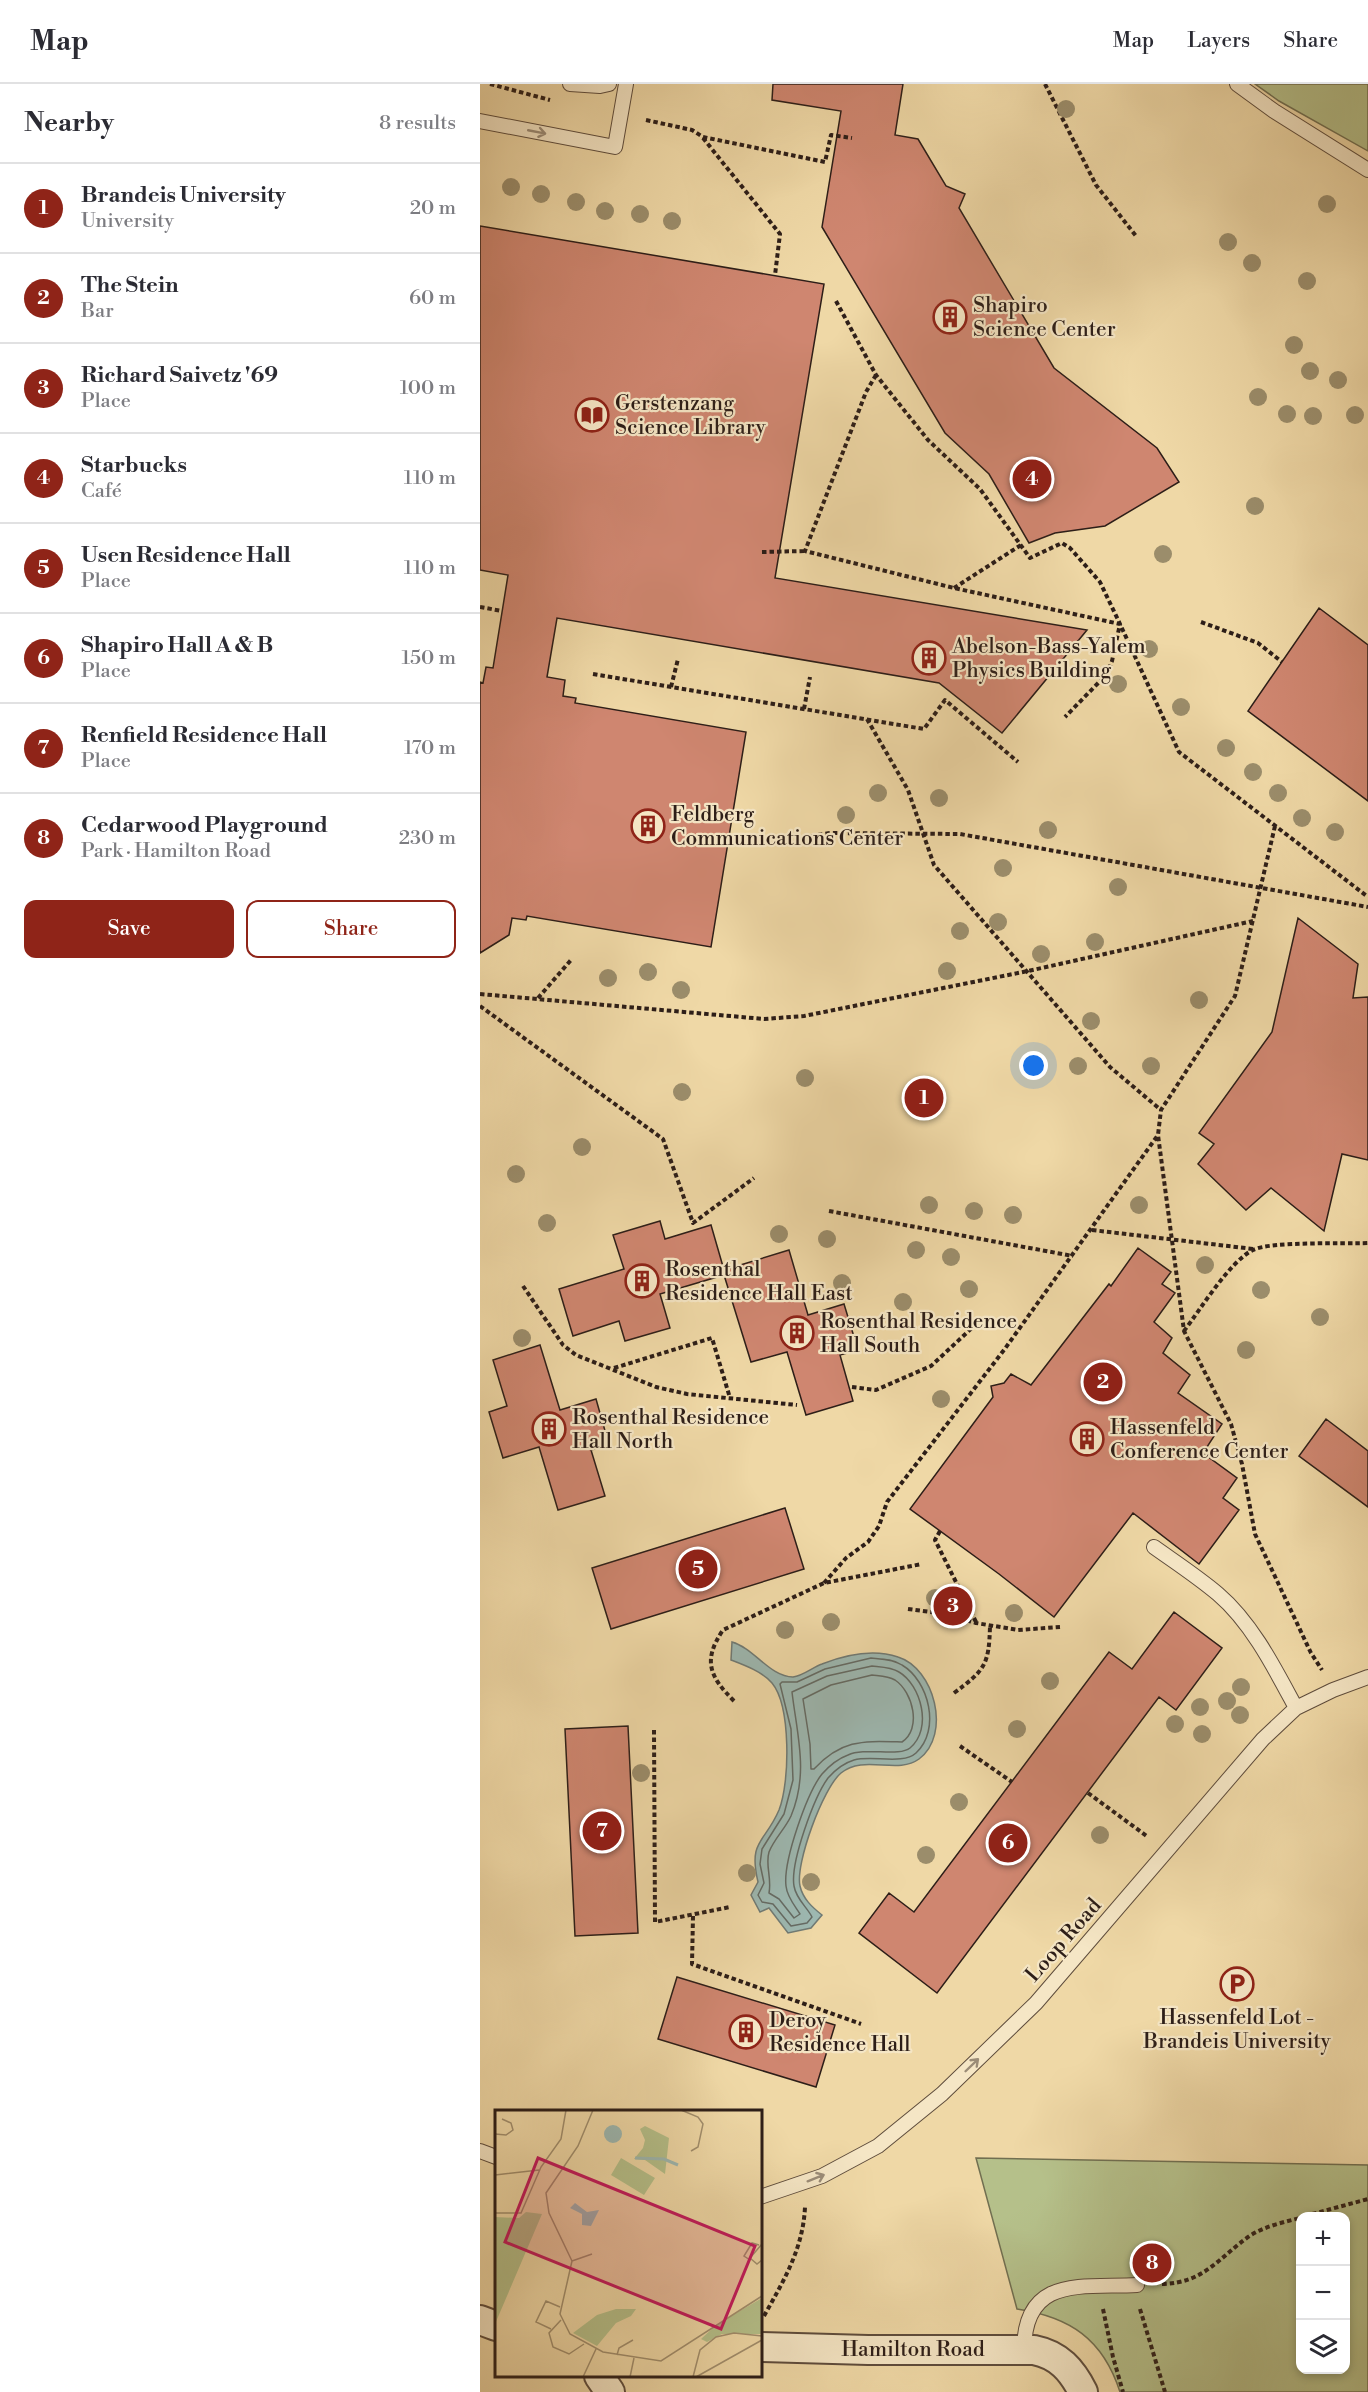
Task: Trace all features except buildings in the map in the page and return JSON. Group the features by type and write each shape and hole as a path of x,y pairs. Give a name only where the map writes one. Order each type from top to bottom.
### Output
{"street":[{"path":"480,2320 495,2326"},
{"name":"Hamilton Road","path":"762,2347 868,2350 1024,2349 1045,2352 1063,2362 1083,2392"},
{"path":"600,2377 610,2392"}],"lane":[{"path":"570,84 600,86 609,84"},
{"path":"480,120 615,147 626,84"},
{"path":"1237,84 1274,111 1368,170"},
{"path":"1154,1547 1219,1594 1242,1620 1270,1661 1296,1708"},
{"name":"Loop Road","path":"762,2196 807,2182 878,2146 942,2094 1036,2003 1263,1738 1296,1708 1333,1690 1368,1677"},
{"path":"480,2151 495,2157"},
{"path":"1024,2349 1027,2318 1031,2310 1043,2298 1065,2289 1137,2285"}],"path":[{"path":"490,84 551,100"},
{"path":"1045,84 1096,185 1136,236"},
{"path":"620,115 692,129 703,137 780,234 775,275"},
{"path":"703,137 825,162 831,135 852,138"},
{"path":"836,301 876,375 928,440 980,489 1030,558 1062,543 1070,548 1100,582 1179,752 1368,897"},
{"path":"805,551 866,392 876,375"},
{"path":"954,588 1021,545"},
{"path":"762,552 805,551 954,588 1120,624"},
{"path":"480,607 502,611"},
{"path":"1201,622 1258,644 1282,662"},
{"path":"1065,717 1107,674 1120,624"},
{"path":"671,687 678,659"},
{"path":"593,674 924,729 945,700 1018,762"},
{"path":"804,709 810,677"},
{"path":"867,719 908,790 934,865 1029,971 1110,1067 1161,1110"},
{"path":"1275,826 1235,996 1161,1110 1158,1135 1184,1331 1231,1424 1242,1464 1255,1534 1311,1653 1333,1690"},
{"path":"782,841 830,833 960,834 1368,907"},
{"path":"480,994 764,1019 804,1016 1029,971 1254,921"},
{"path":"538,998 571,960"},
{"path":"480,1006 663,1139 693,1223 754,1178"},
{"path":"824,1583 846,1558 868,1542 879,1527 887,1502 941,1435 1092,1230 1158,1135"},
{"path":"829,1211 1073,1256"},
{"path":"1092,1230 1254,1249 1276,1246 1368,1243"},
{"path":"1184,1331 1237,1262 1254,1249"},
{"path":"523,1286 563,1344 576,1354 656,1387 687,1394 797,1405"},
{"path":"852,1387 876,1390 932,1365 974,1326"},
{"path":"614,1368 712,1338 730,1398"},
{"path":"940,1532 936,1540 976,1623"},
{"path":"734,1701 716,1682 711,1665 713,1645 723,1630 824,1583 922,1564"},
{"path":"908,1609 946,1614 976,1623 1018,1630 1060,1627"},
{"path":"954,1693 974,1678 987,1662 990,1626"},
{"path":"654,1730 655,1922 730,1907"},
{"path":"960,1746 1012,1782"},
{"path":"1088,1793 1148,1838 1154,1839"},
{"path":"693,1916 692,1964 861,2024"},
{"path":"762,2318 788,2275 797,2250 805,2220 807,2182"},
{"path":"1322,2212 1368,2199"},
{"path":"1165,2392 1141,2313 1137,2285 1183,2283 1193,2279 1262,2229 1296,2219"},
{"path":"1102,2287 1106,2324 1123,2392"}],"green space":[{"path":"1255,84 1368,84 1368,151 1279,101"},
{"path":"976,2158 1368,2165 1368,2392 1120,2392 1113,2374 1094,2345 1068,2325 1036,2313 1017,2309"}],"water":[{"path":"732,1642 748,1650 769,1668 785,1676 793,1677 822,1664 850,1656 879,1653 898,1657 911,1664 921,1674 934,1703 935,1734 929,1748 919,1759 901,1765 870,1764 850,1768 841,1773 826,1794 806,1845 800,1875 803,1895 822,1915 811,1928 788,1933 769,1908 760,1912 751,1895 758,1882 755,1868 757,1849 774,1821 783,1797 787,1745 783,1709 778,1694 768,1679 731,1660"}],"place":[{"name":"Shapiro Science Center","path":"950,317"},
{"name":"Gerstenzang Science Library","path":"592,415"},
{"name":"Starbucks","path":"1032,479"},
{"name":"Abelson-Bass-Yalem Physics Building","path":"929,658"},
{"name":"Feldberg Communications Center","path":"648,826"},
{"name":"Brandeis University","path":"924,1098"},
{"name":"Rosenthal Residence Hall East","path":"642,1281"},
{"name":"Rosenthal Residence Hall South","path":"797,1333"},
{"name":"The Stein","path":"1103,1382"},
{"name":"Rosenthal Residence Hall North","path":"549,1429"},
{"name":"Hassenfeld Conference Center","path":"1087,1439"},
{"name":"Usen Residence Hall","path":"698,1569"},
{"name":"Richard Saivetz '69","path":"953,1606"},
{"name":"Renfield Residence Hall","path":"602,1831"},
{"name":"Shapiro Hall A & B","path":"1008,1843"},
{"name":"Hassenfeld Lot - Brandeis University","path":"1237,1984"},
{"name":"Deroy Residence Hall","path":"746,2032"},
{"name":"Cedarwood Playground","path":"1152,2263"}]}
